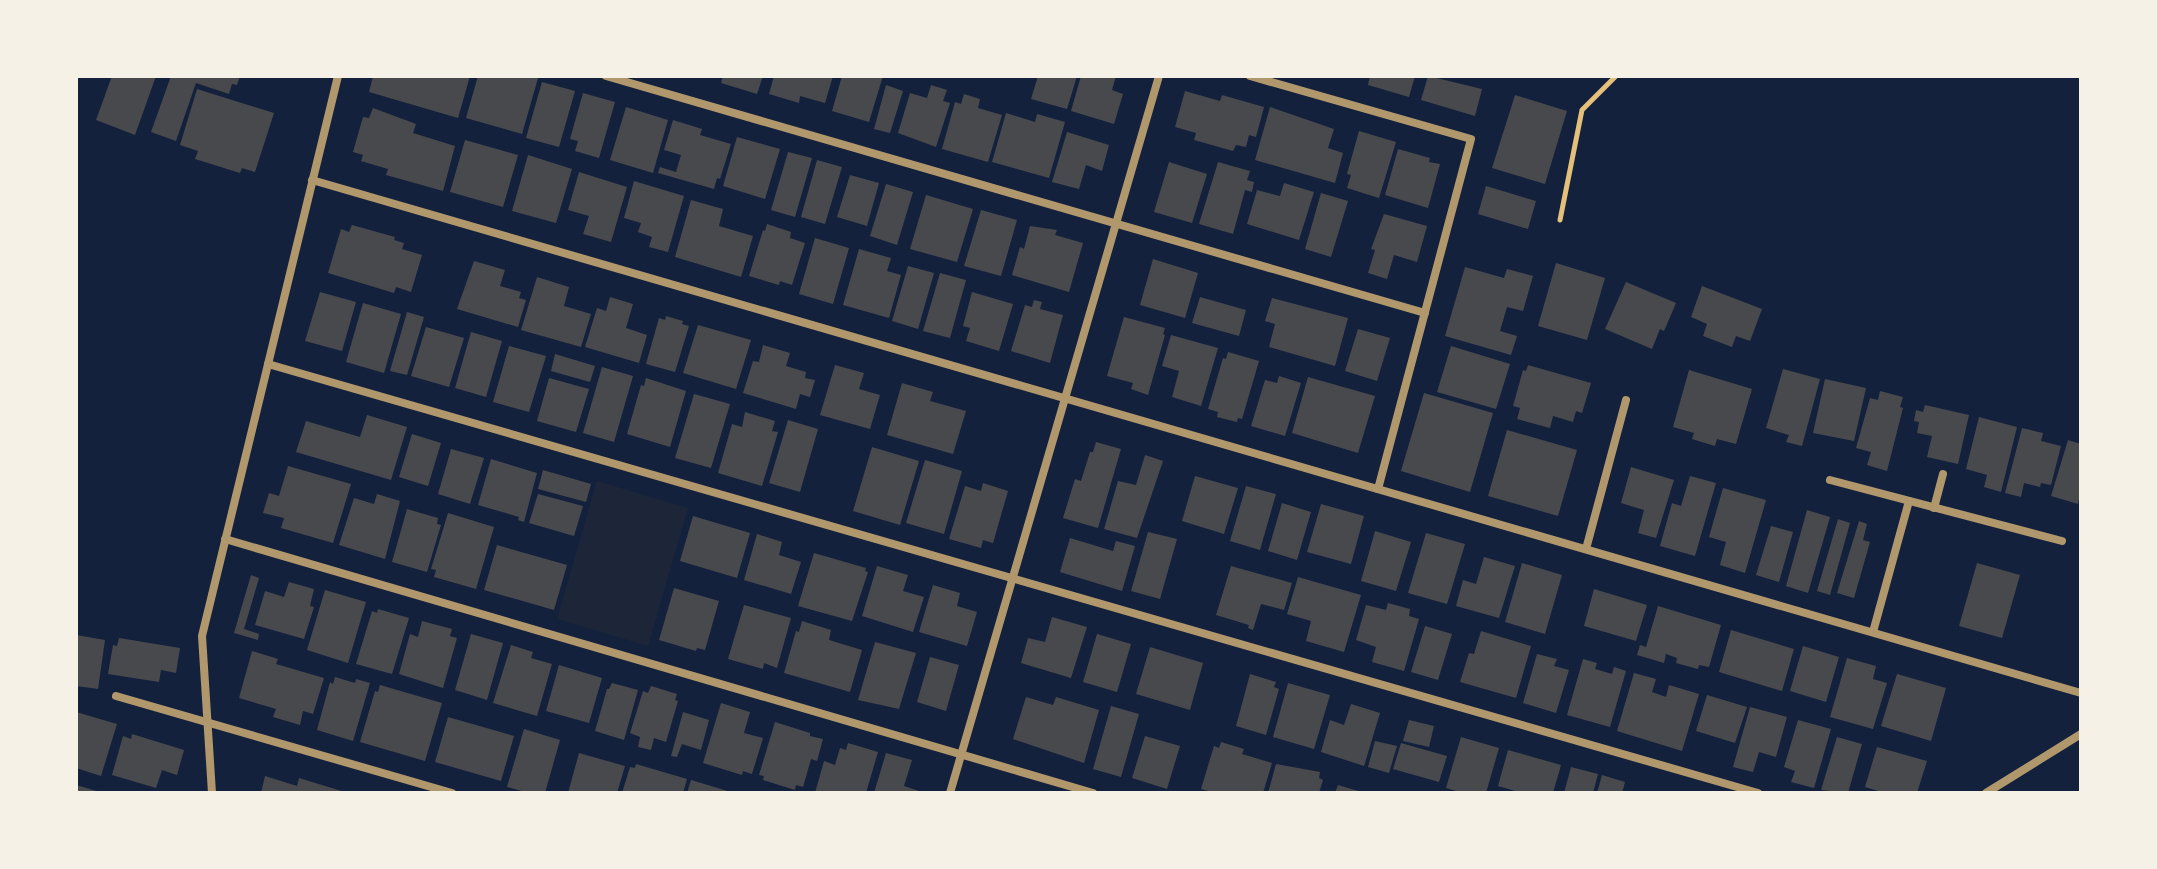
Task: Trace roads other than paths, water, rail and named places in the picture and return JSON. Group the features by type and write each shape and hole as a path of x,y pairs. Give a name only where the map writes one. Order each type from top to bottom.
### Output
{"street":[{"path":"212,793 202,636 338,76"},
{"path":"606,76 1425,313"},
{"path":"950,793 1159,76"},
{"path":"1250,76 1471,139 1378,489"},
{"path":"312,180 2081,693"},
{"path":"268,364 1758,793"},
{"path":"1586,549 1626,400"},
{"path":"1934,508 1943,474"},
{"path":"1830,480 2062,541"},
{"path":"1873,632 1909,501"},
{"path":"225,539 1093,793"},
{"path":"116,696 452,793"},
{"path":"1986,793 2081,734"}]}
